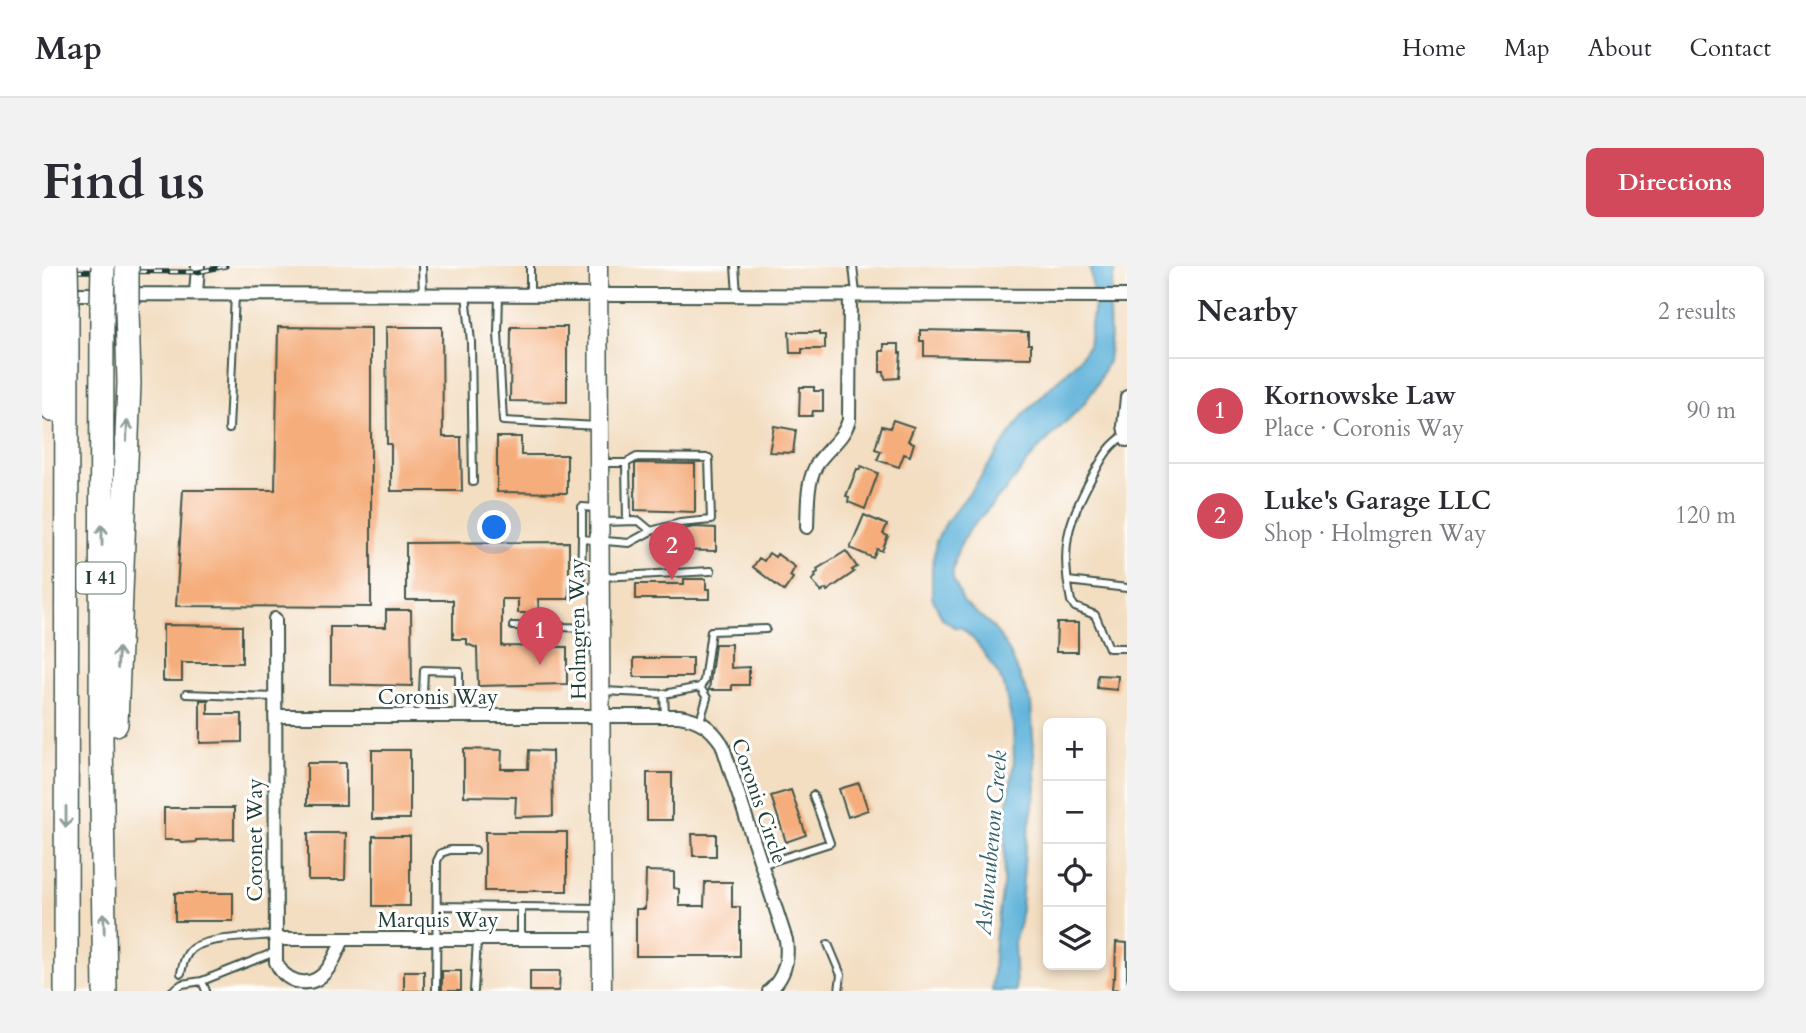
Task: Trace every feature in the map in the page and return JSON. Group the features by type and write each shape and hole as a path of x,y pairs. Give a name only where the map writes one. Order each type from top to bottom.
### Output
{"highway":[{"path":"47,266 53,303"},
{"name":"I 41","path":"66,266 53,303 66,773 66,991"},
{"name":"I 41","path":"103,266 100,740 105,991"},
{"path":"103,848 114,767 129,383 127,266"}],"street":[{"path":"196,294 198,266"},
{"name":"Holmgren Way","path":"598,266 599,463 595,527 601,628 602,991"},
{"path":"53,303 196,294 1127,296"},
{"path":"807,527 812,474 818,462 844,433 849,420 853,294"},
{"path":"1126,438 1127,397"},
{"name":"Coronet Way","path":"275,619 275,942"},
{"name":"Coronis Way","path":"275,716 602,716"},
{"path":"602,716 665,716 700,721"},
{"name":"Coronis Circle","path":"700,721 722,744 787,950 784,972 772,990"},
{"path":"275,942 276,962 281,972 300,982 314,981 332,964 343,939"},
{"name":"Marquis Way","path":"275,942 343,939 602,939"}],"lane":[{"path":"422,266 423,295"},
{"path":"530,266 530,294"},
{"path":"735,266 737,294"},
{"path":"853,266 853,294"},
{"path":"229,429 235,294"},
{"path":"466,294 471,342 472,482"},
{"path":"499,294 498,333 503,421 598,426"},
{"path":"1124,648 1109,648 1095,615 1075,607 1071,601 1066,542 1070,521 1111,444 1126,438"},
{"path":"595,527 628,543 650,531 680,523 711,520 709,458 637,457 626,463 599,463"},
{"path":"626,463 627,521"},
{"path":"595,527 639,521 650,531"},
{"path":"600,583 711,571"},
{"path":"1068,581 1127,588"},
{"path":"513,626 601,628"},
{"path":"601,691 664,694 700,687 704,681 711,631 766,629"},
{"path":"422,716 424,670 459,671 459,716"},
{"path":"700,687 707,698 700,721"},
{"path":"186,694 275,697"},
{"path":"664,694 665,716"},
{"path":"761,865 830,843 813,795"},
{"path":"436,991 438,861 441,853 450,850 475,850"},
{"path":"437,905 602,908"},
{"path":"521,907 521,939"},
{"path":"474,991 477,939"},
{"path":"181,973 184,960 191,949 204,943 275,942"},
{"path":"172,991 182,984 202,981 275,942"},
{"path":"828,944 841,975 839,991"},
{"path":"202,981 206,991"}],"water":[{"path":"1090,266 1115,266 1109,306 1108,361 1083,405 1039,448 968,531 957,552 953,570 953,579 964,603 999,635 1009,651 1031,702 1036,789 1025,851 1020,922 1014,942 1016,991 992,991 995,939 1003,885 1006,815 1014,761 1013,727 1000,677 977,643 962,628 954,627 942,618 932,597 932,568 936,541 947,521 1024,414 1078,360 1088,346 1094,305"}],"building":[{"path":"278,327 371,328 371,607 176,606 183,490 275,490"},
{"path":"386,327 442,327 443,437 461,437 462,491 391,491 391,444 387,444"},
{"path":"511,327 567,327 567,402 510,401"},
{"path":"920,330 1028,332 1031,358 924,356 924,341 920,341"},
{"path":"789,332 819,332 819,335 825,335 825,349 802,349 802,353 790,353"},
{"path":"884,344 899,344 899,378 885,379 884,372 880,372 880,351 884,351"},
{"path":"800,387 814,387 814,391 823,391 823,411 813,411 812,416 799,416"},
{"path":"893,420 914,427 908,441 914,443 910,456 904,454 899,467 877,460 881,451 875,449 882,426 890,428"},
{"path":"774,426 796,430 793,453 769,452"},
{"path":"497,437 521,437 521,455 567,455 567,493 497,492"},
{"path":"635,464 695,464 695,512 635,510"},
{"path":"861,466 878,473 865,509 848,502 849,497 846,496 857,469"},
{"path":"864,515 887,525 883,534 888,536 882,551 877,549 873,558 850,548"},
{"path":"694,527 716,528 716,551 669,550 670,532"},
{"path":"569,542 569,599 538,599 539,613 518,613 518,599 502,599 502,646 567,647 567,684 478,686 477,648 467,644 467,639 453,639 453,600 406,600 406,543"},
{"path":"846,551 857,567 852,570 854,572 827,591 826,589 821,592 812,580 816,577 817,569"},
{"path":"769,553 775,557 777,554 795,567 790,576 793,578 784,591 753,567 759,558 764,561"},
{"path":"684,579 706,579 710,599 636,599 636,584 684,584"},
{"path":"386,610 411,610 412,686 330,684 330,627 386,627"},
{"path":"1057,623 1078,623 1078,652 1056,652"},
{"path":"163,625 242,626 242,663 182,663 182,681 163,681"},
{"path":"715,644 731,644 731,668 749,667 749,685 732,685 732,690 709,690"},
{"path":"634,658 692,658 692,677 634,677"},
{"path":"1098,675 1118,676 1117,690 1097,688"},
{"path":"200,700 208,700 208,714 242,714 242,742 200,743"},
{"path":"464,749 502,750 501,769 528,769 529,750 552,751 553,816 515,817 516,797 464,796"},
{"path":"372,750 410,750 410,819 372,819"},
{"path":"307,763 346,763 346,805 307,805"},
{"path":"647,773 672,773 672,820 647,820"},
{"path":"859,783 868,810 848,817 839,789"},
{"path":"791,790 806,835 786,842 771,796"},
{"path":"164,808 234,808 234,839 182,843 179,840 164,840"},
{"path":"485,832 567,832 567,891 485,891"},
{"path":"308,833 346,833 345,880 308,880"},
{"path":"692,834 716,834 716,856 693,856"},
{"path":"373,836 410,836 410,906 373,906"},
{"path":"646,871 674,872 674,888 679,889 679,906 704,906 705,882 732,882 732,907 740,907 740,956 636,956 636,909 645,909"},
{"path":"175,893 233,893 233,921 175,921"},
{"path":"1116,942 1127,943 1127,990 1112,989"},
{"path":"404,971 424,971 424,991 404,991"},
{"path":"442,971 461,971 461,991 442,991"},
{"path":"530,971 560,971 559,991 530,991"}],"railway":[{"path":"42,271 198,272 226,266"}],"place":[{"name":"Luke's Garage LLC","path":"672,580"},
{"name":"Kornowske Law","path":"540,665"}],"water label":[{"name":"Ashwaubenon Creek","path":"991,843"}]}
